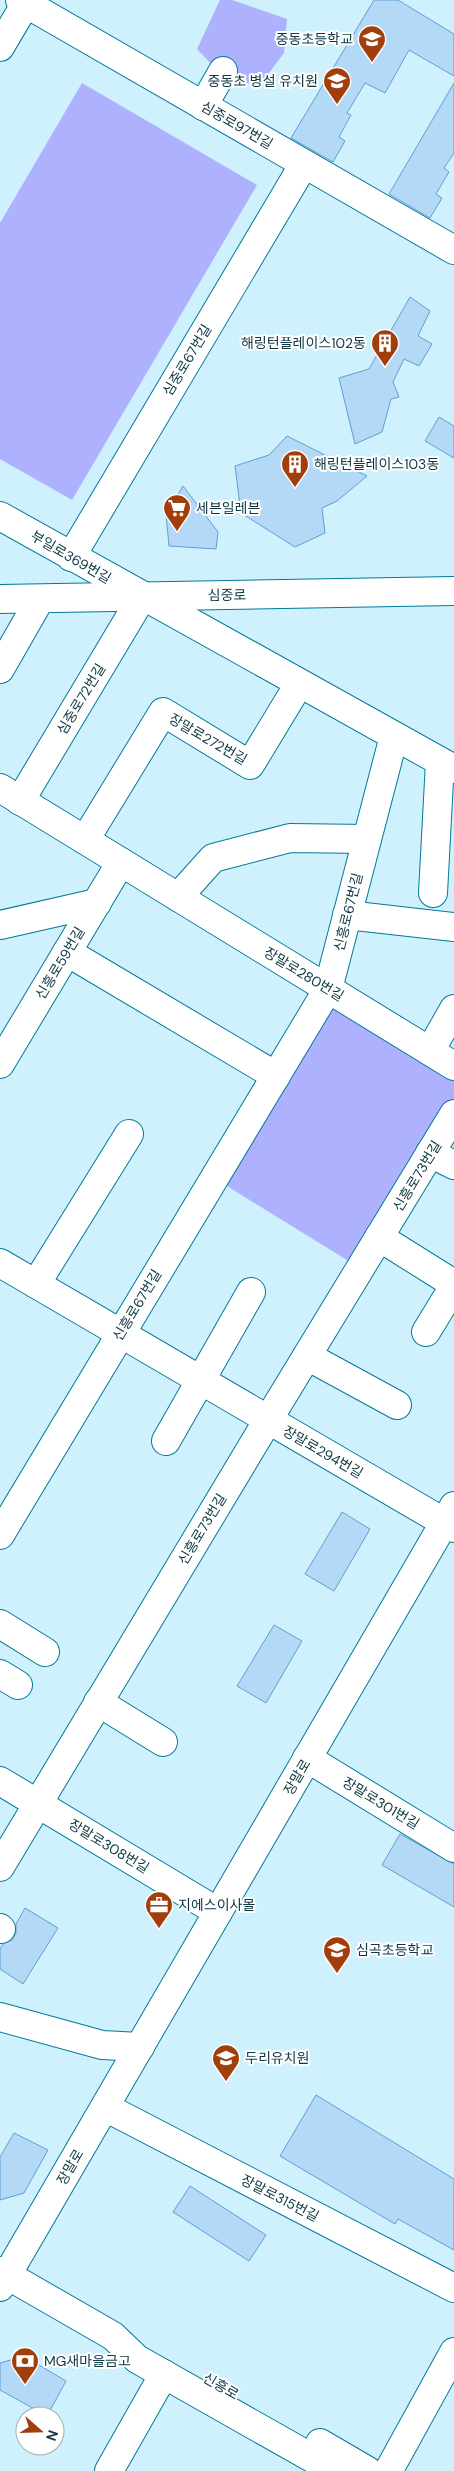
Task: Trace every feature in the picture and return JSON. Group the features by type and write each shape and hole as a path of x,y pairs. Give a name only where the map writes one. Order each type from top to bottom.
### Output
{"street":[{"path":"0,47 23,2"},
{"name":"심중로97번길","path":"23,2 454,250"},
{"path":"203,106 223,71"},
{"name":"심중로67번길","path":"71,557 304,164"},
{"name":"부일로369번길","path":"0,516 142,597"},
{"name":"심중로","path":"0,599 454,591"},
{"path":"142,597 447,766 432,893"},
{"name":"심중로72번길","path":"10,794 142,597"},
{"path":"0,669 40,599"},
{"name":"장말로272번길","path":"85,840 163,712 250,765 299,684"},
{"name":"신흥로67번길","path":"2,1528 328,989 394,736"},
{"name":"장말로280번길","path":"10,794 454,1066"},
{"path":"178,897 213,858 290,838 367,839"},
{"name":"신흥로59번길","path":"3,1053 68,952 121,862"},
{"path":"0,925 97,903"},
{"path":"348,915 454,927"},
{"path":"68,952 276,1076"},
{"path":"430,1051 454,1010"},
{"name":"신흥로73번길","path":"0,1867 379,1237 442,1159 454,1114"},
{"path":"36,1284 129,1134"},
{"path":"379,1237 454,1285 426,1332"},
{"name":"장말로294번길","path":"0,1263 268,1420 451,1519"},
{"path":"166,1441 251,1292"},
{"path":"307,1356 397,1405"},
{"name":"장말로","path":"2,2277 105,2107 308,1758 451,1519"},
{"path":"0,1624 45,1652"},
{"path":"98,1702 163,1742"},
{"name":"장말로301번길","path":"308,1758 454,1848"},
{"name":"장말로308번길","path":"0,1781 218,1912"},
{"path":"0,2017 102,2045 140,2047"},
{"name":"장말로315번길","path":"105,2107 454,2288"},
{"name":"신흥로","path":"2,2277 113,2336 137,2359 340,2465"},
{"name":"신흥로","path":"113,2336 147,2343 340,2465"},
{"path":"340,2465 454,2352"},
{"path":"109,2471 164,2374"}],"shaded area":[{"path":"220,0 232,0 287,19 284,53 263,81 231,85 197,49"},
{"path":"82,83 257,185 72,500 0,459 0,223"},
{"path":"328,989 454,1066 454,1115 360,1268 214,1178"}],"building":[{"path":"374,0 398,0 454,34 454,76 409,50 385,93 365,83 347,113 351,115 339,137 345,141 333,162 291,138"},
{"path":"454,83 454,153 444,168 449,172 436,194 442,198 430,218 389,194"},
{"name":"해링턴플레이스102동","path":"410,297 430,311 418,336 432,344 419,366 404,359 393,382 399,397 391,399 382,432 355,444 339,378 369,369"},
{"path":"439,417 454,426 454,458 425,441"},
{"name":"해링턴플레이스103동","path":"287,436 367,476 337,501 322,508 325,533 295,547 241,513 235,466 269,455"},
{"path":"183,486 218,532 216,549 169,546 166,515"},
{"path":"342,1512 370,1529 334,1591 305,1574"},
{"path":"274,1625 302,1641 266,1703 237,1686"},
{"path":"400,1834 454,1864 454,1907 382,1865"},
{"path":"25,1908 58,1928 23,1984 0,1969 0,1949 3,1944 12,1940 16,1933 16,1924"},
{"path":"316,2095 454,2179 454,2250 398,2219 395,2224 280,2156"},
{"path":"14,2133 48,2150 24,2193 0,2200 0,2157"},
{"path":"190,2186 266,2235 249,2261 173,2212"},
{"name":"MG새마을금고","path":"24,2356 66,2381 52,2406 29,2406 0,2390 0,2363"}],"place":[{"name":"중동초등학교","path":"372,63"},
{"name":"중동초 병설 유치원","path":"337,105"},
{"name":"해링턴플레이스102동","path":"385,367"},
{"name":"해링턴플레이스103동","path":"295,488"},
{"name":"세븐일레븐","path":"177,532"},
{"name":"지에스이사몰","path":"159,1929"},
{"name":"심곡초등학교","path":"337,1974"},
{"name":"두리유치원","path":"226,2082"},
{"name":"MG새마을금고","path":"25,2385"}]}
